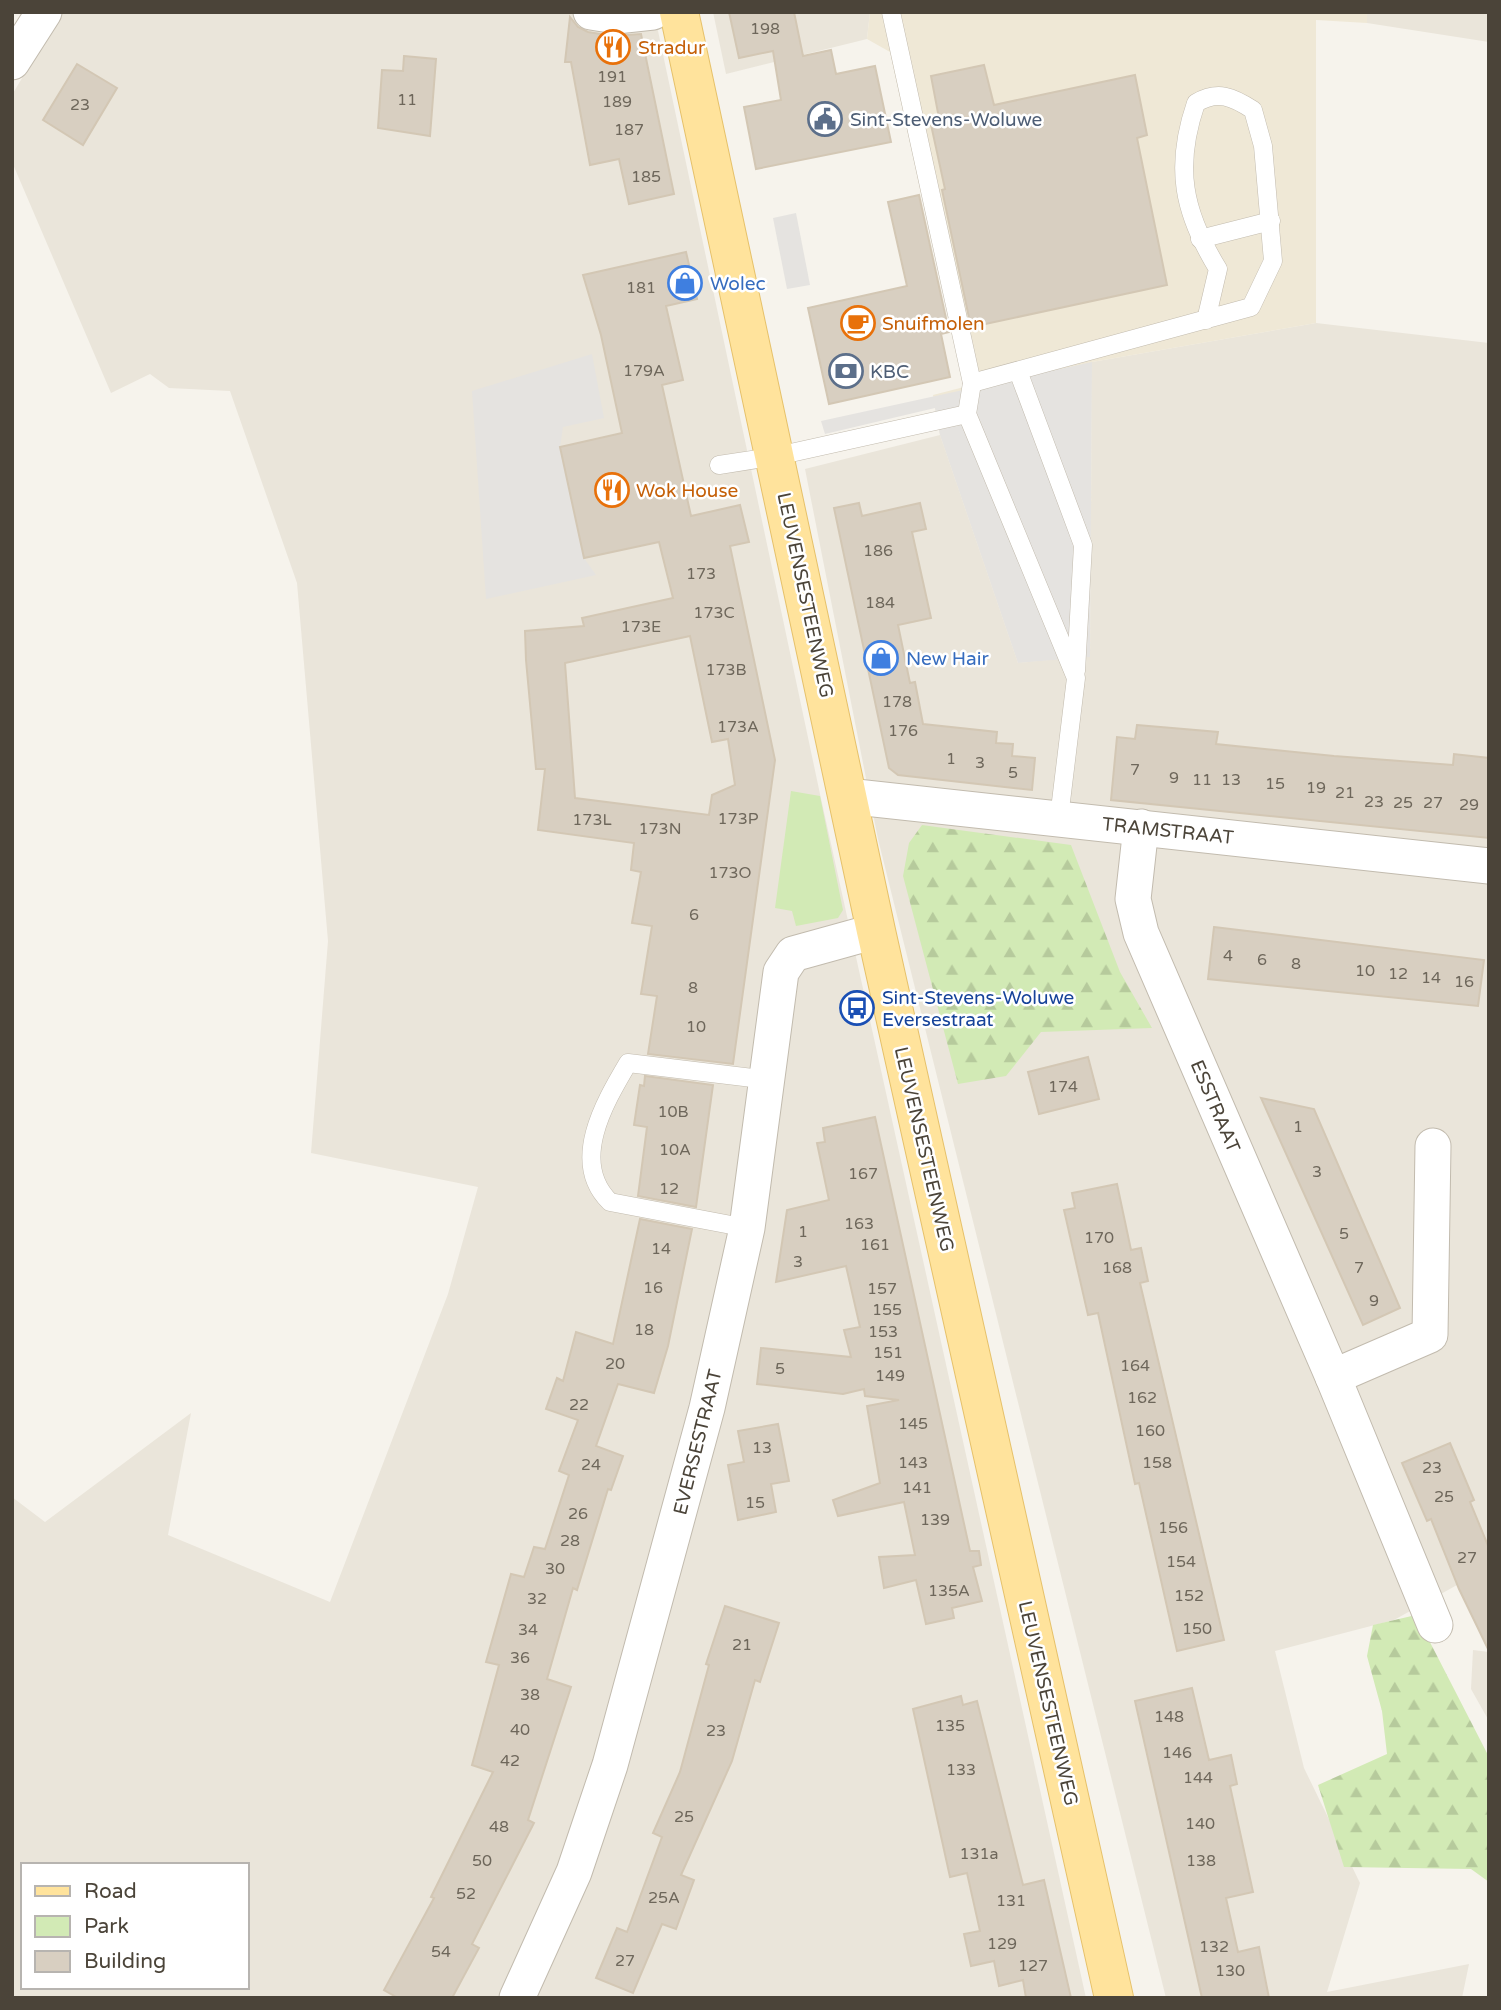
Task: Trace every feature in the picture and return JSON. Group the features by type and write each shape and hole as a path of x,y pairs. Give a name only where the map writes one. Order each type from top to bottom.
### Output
{"main road":[{"name":"LEUVENSESTEENWEG","path":"679,12 777,456 876,931 1114,1998"}],"street":[{"path":"12,62 44,12"},
{"path":"591,12 616,16 653,12"},
{"name":"TRAMSTRAAT","path":"847,796 1489,866"},
{"name":"ESSTRAAT","path":"1141,827 1133,899 1141,933 1333,1377 1435,1625"},
{"name":"EVERSESTRAAT","path":"517,1998 574,1872 610,1765 707,1408 747,1228 769,1080 781,972 793,954 876,931"},
{"path":"1333,1377 1430,1335 1433,1146"}],"lane":[{"path":"891,12 972,383 967,414 1076,678"},
{"path":"972,383 1206,320 1251,307 1273,261 1263,146 1253,110 1236,99 1219,94 1196,103 1185,134 1183,173 1188,208 1200,239 1218,269 1206,320"},
{"path":"1200,239 1271,221"},
{"path":"1018,370 1083,545 1076,678 1059,818"},
{"path":"719,465 777,456 967,414"},
{"path":"747,1228 610,1202 597,1190 592,1149 601,1110 628,1063 769,1080"}],"shaded area":[{"path":"58,12 654,12 820,794 1086,1998 12,1998 12,1497 45,1522 191,1413 168,1535 330,1602 448,1294 478,1187 311,1153 328,941 297,583 230,391 169,388 150,374 111,393 12,162 12,95 60,14"},
{"path":"713,12 870,12 867,39 726,74"},
{"path":"870,12 1367,12 1367,23 1316,20 1316,323 1092,362 1090,657 1018,663 940,435 933,395 964,387 890,52 867,39"},
{"path":"1367,12 1489,12 1489,42 1367,23"},
{"path":"796,213 810,285 787,289 773,218"},
{"path":"1316,323 1489,343 1489,1651 1457,1585 1394,1620 1275,1651 1304,1768 1360,1883 1327,1992 1469,1964 1462,1998 1166,1998 878,839 805,469 940,435 1018,663 1090,656 1092,362"},
{"path":"592,354 604,418 563,427 560,447 584,558 596,575 486,599 472,391"},
{"path":"1092,362 1090,657 1018,663 940,435 935,408 825,434 821,421"},
{"path":"1473,1650 1489,1652 1489,1721 1471,1689"}],"green space":[{"path":"791,791 820,796 843,910 838,918 796,926 792,911 775,908"},
{"path":"922,825 1071,845 1120,972 1152,1028 1041,1032 1006,1076 958,1084 903,876 909,843"},
{"path":"1416,1615 1489,1757 1489,1882 1471,1869 1344,1867 1318,1785 1387,1754 1382,1711 1367,1656 1373,1625"}],"building":[{"path":"729,12 794,12 803,56 831,50 836,74 875,66 891,142 756,169 744,107 781,100 773,51 739,58"},
{"path":"570,17 578,27 588,32 613,36 641,34 674,194 629,204 619,159 590,165 571,62 565,62"},
{"path":"404,56 436,59 430,136 378,128 382,70 403,71"},
{"path":"77,64 117,88 83,145 43,120"},
{"path":"984,65 994,105 1135,75 1147,135 1137,138 1167,285 971,327 930,120 939,118 931,76"},
{"path":"919,195 949,332 941,334 950,377 829,404 808,308 907,286 888,202"},
{"path":"686,252 697,299 666,306 683,380 662,385 691,516 740,505 749,542 730,546 775,760 733,1064 648,1054 657,996 641,994 652,926 632,923 641,872 631,870 634,843 538,830 545,769 536,769 525,631 584,626 582,618 673,598 659,542 584,558 560,447 622,433 601,335 583,275","holes":["690,636 712,742 728,739 735,785 712,795 709,815 575,798 565,663"]},
{"path":"859,503 862,516 920,503 926,529 912,532 931,618 898,625 910,683 915,682 923,724 997,732 996,743 1013,744 1012,756 1035,758 1032,790 898,775 889,768 834,508"},
{"path":"1137,725 1218,732 1216,744 1334,756 1453,765 1454,754 1489,758 1489,838 1111,800 1117,737 1135,739"},
{"path":"1214,927 1484,960 1478,1006 1208,979"},
{"path":"1088,1057 1099,1099 1039,1114 1028,1072"},
{"path":"645,1076 713,1085 696,1207 638,1196 647,1127 634,1125 640,1085 644,1086"},
{"path":"1261,1098 1314,1109 1400,1308 1363,1325"},
{"path":"875,1117 970,1551 979,1551 981,1565 973,1567 982,1601 952,1608 954,1618 926,1624 916,1580 884,1588 879,1557 915,1555 904,1502 838,1516 833,1500 880,1483 867,1406 899,1400 865,1396 864,1389 843,1394 757,1384 761,1348 851,1357 844,1330 860,1327 846,1266 776,1282 787,1210 829,1200 817,1143 825,1142 823,1128"},
{"path":"1117,1184 1131,1250 1141,1248 1148,1281 1140,1283 1224,1640 1177,1651 1139,1483 1135,1484 1098,1313 1088,1315 1064,1210 1075,1208 1072,1193"},
{"path":"640,1219 692,1229 668,1346 654,1393 618,1384 596,1446 623,1456 611,1490 608,1489 577,1590 573,1588 547,1679 571,1687 528,1820 534,1823 472,1944 479,1948 452,1998 398,1998 384,1990 434,1898 431,1897 493,1772 472,1765 499,1665 486,1662 511,1574 524,1577 534,1547 545,1549 569,1475 559,1471 578,1420 546,1409 557,1378 563,1381 576,1332 613,1344"},
{"path":"778,1424 789,1481 771,1484 776,1512 738,1520 728,1465 744,1462 738,1431"},
{"path":"1450,1443 1474,1500 1470,1502 1489,1548 1489,1651 1459,1589 1431,1519 1427,1521 1402,1463"},
{"path":"725,1606 779,1623 760,1682 755,1680 732,1761 681,1875 694,1880 676,1929 662,1924 633,1993 596,1978 617,1928 627,1932 662,1837 653,1833 680,1772 709,1665 706,1664"},
{"path":"1192,1688 1209,1760 1231,1755 1237,1784 1230,1786 1253,1892 1226,1898 1238,1952 1259,1947 1269,1998 1202,1998 1135,1701"},
{"path":"961,1696 963,1705 977,1701 1023,1885 1044,1880 1071,1998 1026,1998 1023,1980 999,1986 994,1961 971,1966 964,1934 980,1931 967,1873 950,1877 913,1709"}],"place":[{"name":"Stradur","path":"613,47"},
{"name":"Sint-Stevens-Woluwe","path":"825,119"},
{"name":"Wolec","path":"685,283"},
{"name":"Snuifmolen","path":"858,323"},
{"name":"KBC","path":"846,371"},
{"name":"Wok House","path":"612,490"},
{"name":"New Hair","path":"881,658"},
{"name":"Sint-Stevens-Woluwe Eversestraat","path":"857,1008"}]}
